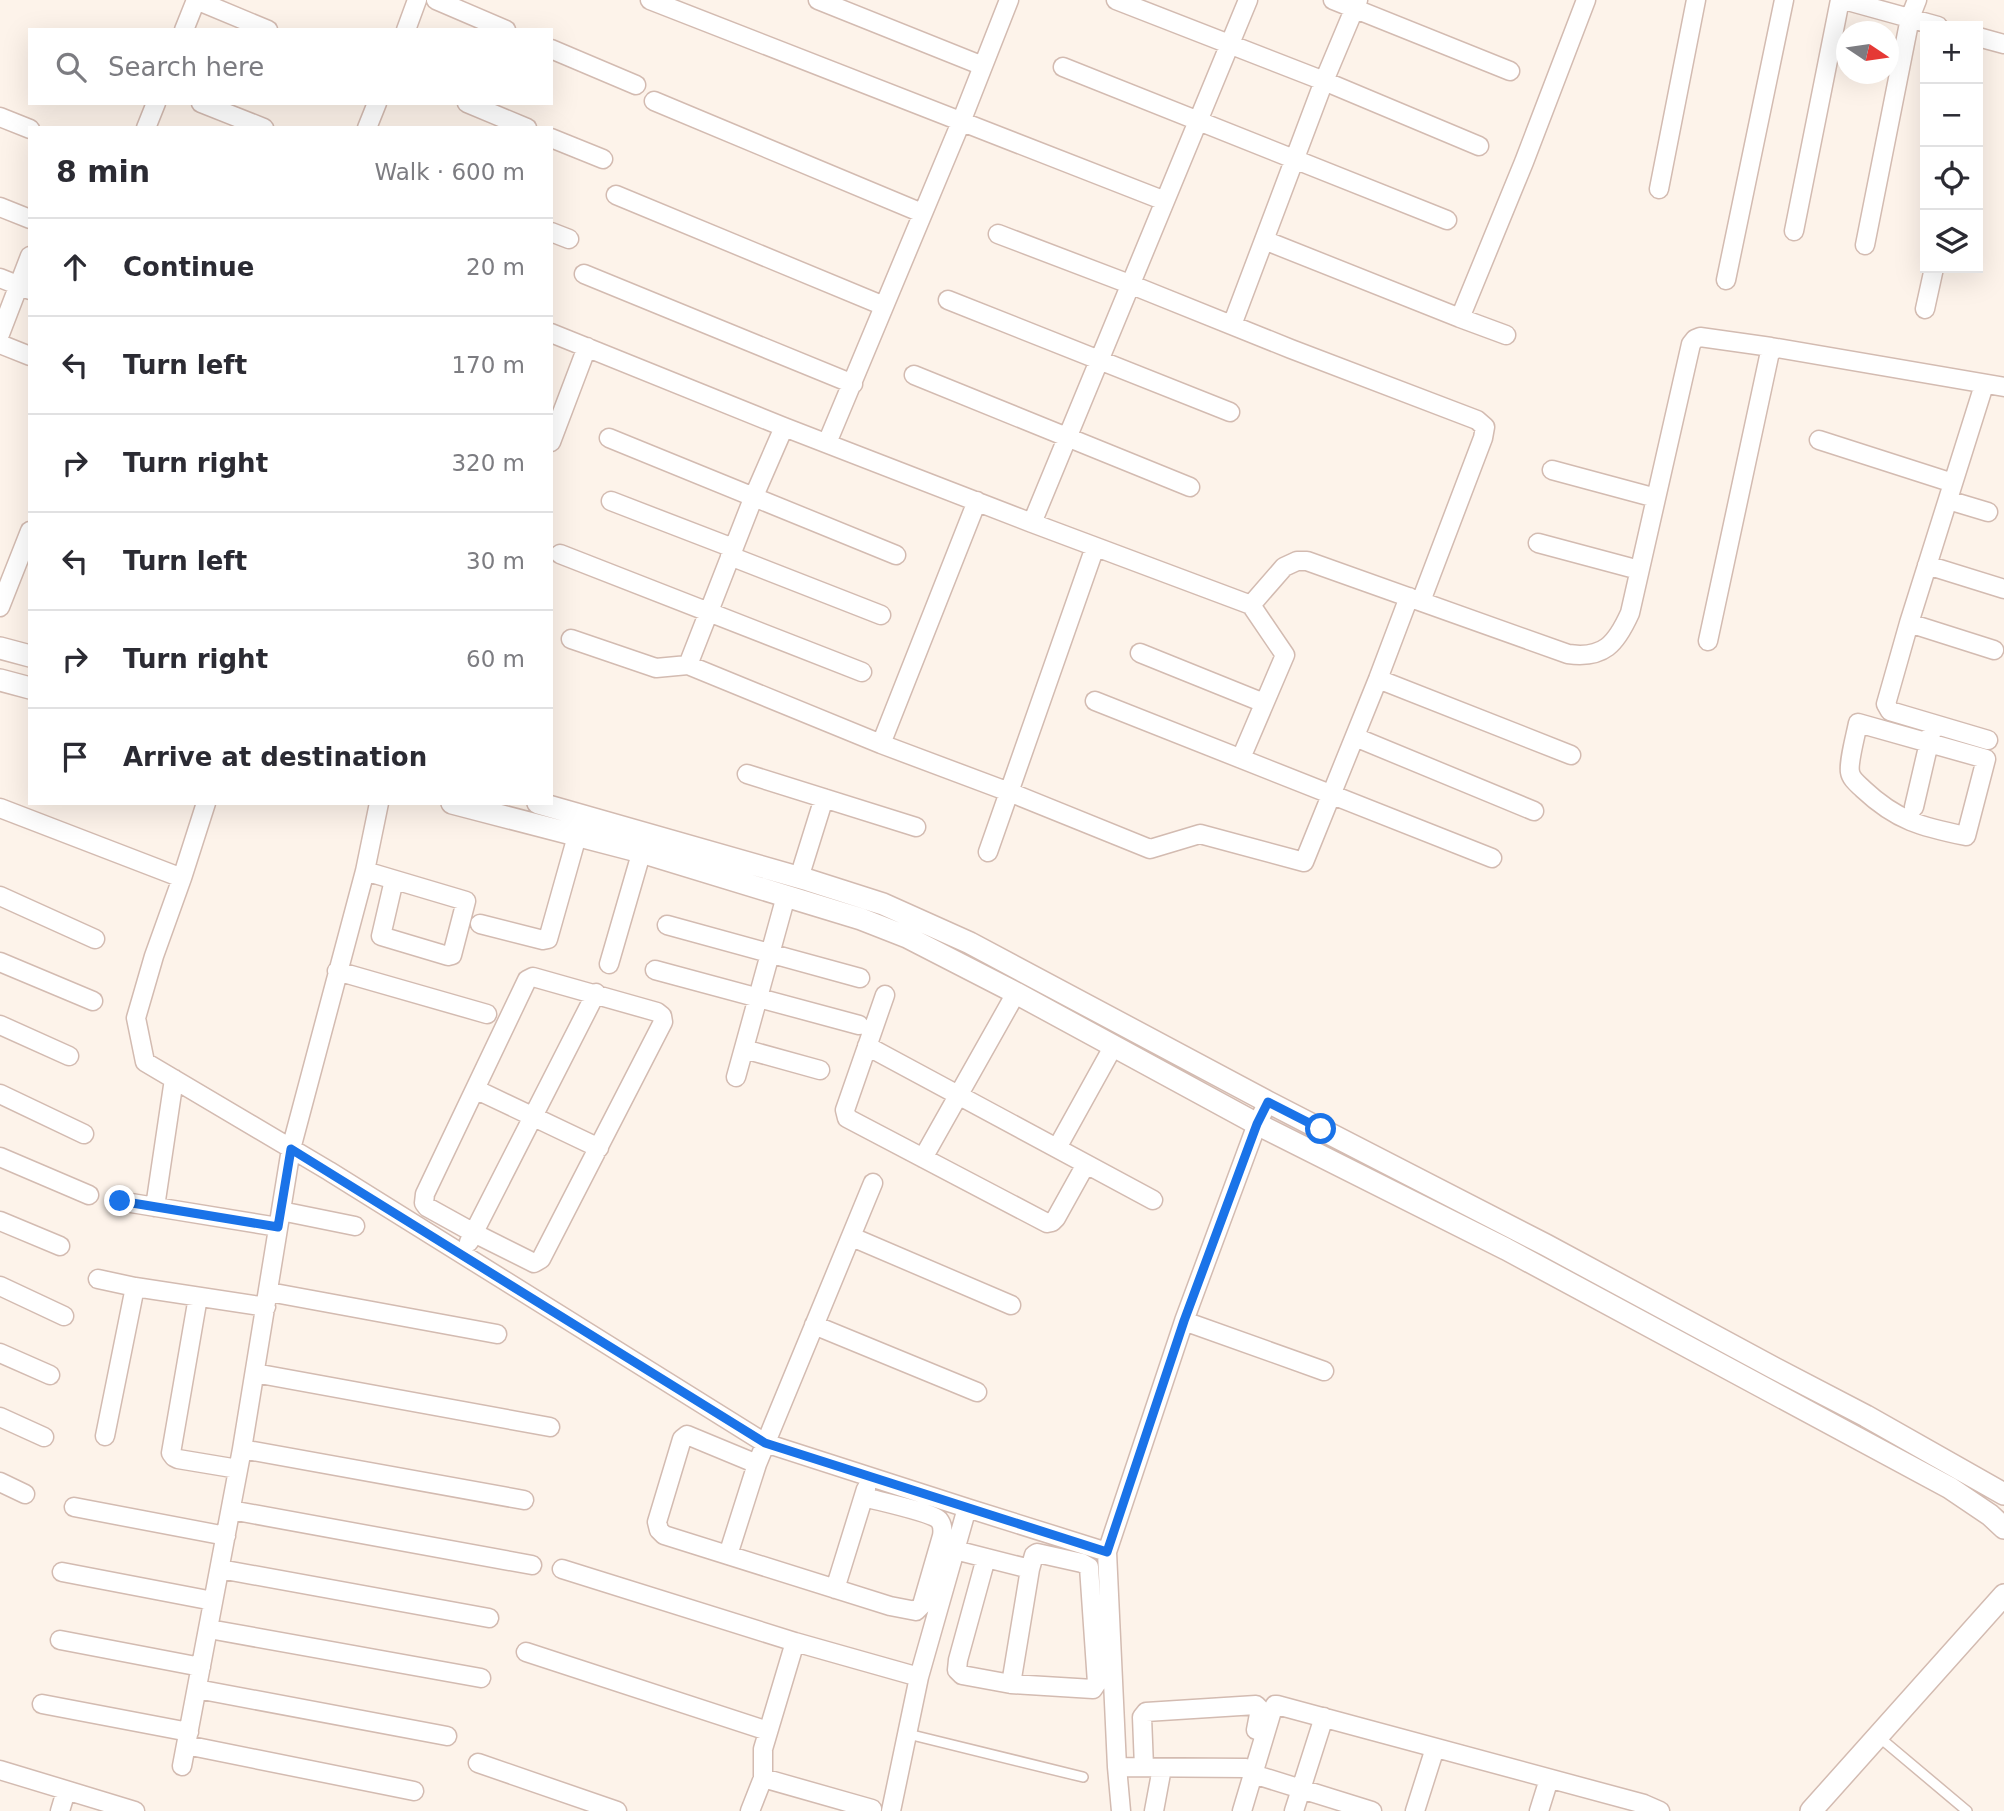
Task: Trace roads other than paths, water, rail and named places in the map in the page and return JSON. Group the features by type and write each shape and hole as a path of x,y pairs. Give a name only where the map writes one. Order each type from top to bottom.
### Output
{"street":[{"path":"185,28 196,0 263,28"},
{"path":"407,28 417,0"},
{"path":"436,0 501,28"},
{"path":"650,0 1165,201"},
{"path":"818,0 983,66"},
{"path":"827,443 1009,0"},
{"path":"1116,0 1324,80 1479,146"},
{"path":"1032,523 1248,0"},
{"path":"1333,0 1356,4 1510,71"},
{"path":"1460,318 1586,0"},
{"path":"1660,189 1696,0"},
{"path":"1726,280 1784,0"},
{"path":"1794,231 1842,0 1920,21"},
{"path":"1865,245 1910,18 1917,0"},
{"path":"1231,325 1324,80 1356,4"},
{"path":"1983,44 2004,44"},
{"path":"553,50 636,85"},
{"path":"1063,67 1447,220"},
{"path":"654,101 922,213"},
{"path":"147,126 155,105"},
{"path":"206,105 259,126"},
{"path":"368,126 376,105"},
{"path":"472,105 522,126"},
{"path":"0,117 28,128"},
{"path":"553,139 603,159"},
{"path":"616,195 884,306"},
{"path":"0,207 28,218"},
{"path":"553,233 569,239"},
{"path":"571,639 656,668 688,665 1150,849 1200,834 1304,862 1378,679 1483,438 1485,427 1477,420 998,234"},
{"path":"1264,240 1506,335"},
{"path":"0,334 24,288 28,267"},
{"path":"1925,309 1933,273"},
{"path":"583,274 853,384"},
{"path":"0,278 24,288"},
{"path":"948,300 1230,412"},
{"path":"553,334 783,427 1251,605 1285,655 1241,758"},
{"path":"1251,605 1284,567 1297,561 1307,561 1568,654 1596,654 1609,646 1630,613 1691,344 1695,339 1700,337 1771,347 2004,387"},
{"path":"0,345 28,355"},
{"path":"553,437 587,347"},
{"path":"1708,641 1771,347"},
{"path":"914,375 1190,487"},
{"path":"1984,384 1886,704 1890,711 1988,740"},
{"path":"688,665 783,427"},
{"path":"609,438 896,555"},
{"path":"1819,440 1950,491 1988,512"},
{"path":"1552,470 1656,498"},
{"path":"611,501 881,615"},
{"path":"881,744 977,501"},
{"path":"0,607 28,536"},
{"path":"1538,543 1639,570"},
{"path":"988,852 1095,547"},
{"path":"560,554 862,672"},
{"path":"1927,565 2004,589"},
{"path":"1909,623 1994,650"},
{"path":"0,648 28,655"},
{"path":"1140,653 1264,703"},
{"path":"1378,679 1571,755"},
{"path":"0,680 28,687"},
{"path":"1095,701 1492,858"},
{"path":"1858,723 1929,744 1986,759 1966,836 1924,827 1881,806 1853,779 1849,771 1858,723"},
{"path":"1914,807 1934,724"},
{"path":"1355,737 1534,811"},
{"path":"747,774 916,827"},
{"path":"799,878 824,798"},
{"path":"205,805 136,1018 145,1062 463,1254 765,1443 1107,1552"},
{"path":"182,1766 242,1449 291,1149 365,871 379,805"},
{"path":"460,805 577,836 644,844 799,878 883,904 970,943 1268,1102 1546,1245 1866,1416 2004,1494"},
{"path":"543,805 786,896 861,919 907,937 1257,1124 1506,1250 1950,1488 1990,1515 2004,1528"},
{"path":"0,808 182,877"},
{"path":"480,924 548,939 577,836"},
{"path":"609,964 644,844"},
{"path":"365,871 466,901 453,955 448,956 380,935 394,880"},
{"path":"736,1077 786,896"},
{"path":"0,897 95,939"},
{"path":"667,925 860,978"},
{"path":"0,962 93,1001"},
{"path":"655,970 859,1025"},
{"path":"337,971 487,1014"},
{"path":"533,976 596,993 657,1012 662,1016 663,1022 599,1148 541,1259 534,1262 474,1233 424,1203 425,1194 475,1088 533,976"},
{"path":"463,1254 596,993"},
{"path":"923,1158 1016,993"},
{"path":"886,995 845,1110 845,1116 849,1120 1047,1223 1056,1218 1086,1164"},
{"path":"0,1025 69,1056"},
{"path":"867,1046 1153,1200"},
{"path":"1057,1147 1112,1047"},
{"path":"744,1049 820,1070"},
{"path":"155,1207 174,1079"},
{"path":"475,1088 599,1148"},
{"path":"0,1094 84,1133"},
{"path":"1121,1811 1107,1552 1184,1321 1257,1124 1268,1102"},
{"path":"0,1157 89,1195"},
{"path":"727,1555 765,1443 873,1183"},
{"path":"120,1201 155,1207 355,1226"},
{"path":"0,1221 60,1246"},
{"path":"852,1237 1011,1305"},
{"path":"97,1279 198,1297 267,1299 497,1334"},
{"path":"0,1286 64,1316"},
{"path":"105,1436 135,1287"},
{"path":"198,1297 171,1453 177,1459 238,1469"},
{"path":"1184,1321 1324,1371"},
{"path":"814,1325 977,1392"},
{"path":"0,1353 50,1375"},
{"path":"255,1373 550,1427"},
{"path":"0,1417 44,1437"},
{"path":"757,1464 687,1435 682,1439 657,1522 659,1530 664,1535 727,1555 907,1611 916,1611 922,1605 942,1536 941,1522 930,1515 864,1497"},
{"path":"242,1449 524,1500"},
{"path":"835,1589 870,1477"},
{"path":"0,1482 25,1494"},
{"path":"74,1507 226,1536"},
{"path":"891,1811 919,1677 967,1508"},
{"path":"231,1510 531,1565"},
{"path":"955,1550 1030,1569"},
{"path":"986,1558 957,1670 962,1675 1011,1684 1093,1689 1097,1683 1089,1567 1037,1553 1034,1555 1011,1684"},
{"path":"220,1569 489,1618"},
{"path":"562,1569 795,1642 919,1677"},
{"path":"62,1573 213,1601"},
{"path":"1811,1811 2004,1595"},
{"path":"209,1629 481,1678"},
{"path":"60,1640 201,1667"},
{"path":"750,1811 763,1778 763,1749 795,1642"},
{"path":"526,1652 768,1731"},
{"path":"197,1689 447,1737"},
{"path":"41,1704 414,1791"},
{"path":"1154,1811 1153,1767 1142,1717 1146,1712 1250,1704 1260,1709 1260,1714 1242,1811"},
{"path":"1235,1811 1275,1706 1644,1804 1660,1811"},
{"path":"1294,1811 1324,1717"},
{"path":"1415,1811 1435,1748"},
{"path":"478,1763 617,1811"},
{"path":"1117,1767 1250,1771 1372,1811"},
{"path":"1,1772 132,1811"},
{"path":"763,1778 872,1808"},
{"path":"1539,1811 1549,1779"},
{"path":"60,1811 66,1791"}],"lane":[{"path":"908,1734 1083,1777"},
{"path":"1877,1736 1967,1811"}]}
